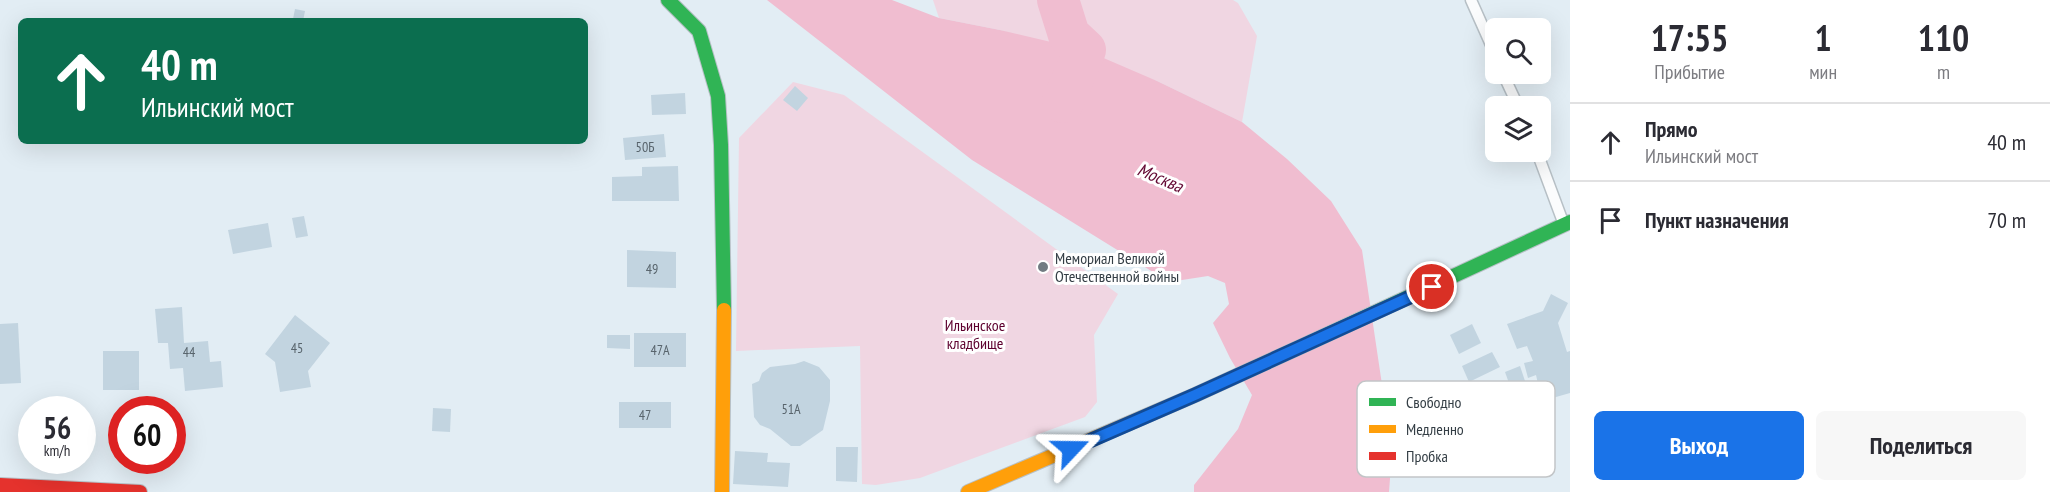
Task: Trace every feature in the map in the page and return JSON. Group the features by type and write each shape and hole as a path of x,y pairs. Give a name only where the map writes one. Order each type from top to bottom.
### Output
{"main road":[{"path":"668,0 699,31 718,96 724,294 722,492"},
{"path":"968,492 994,488 1567,224 1570,240"},
{"path":"0,485 140,492"}],"lane":[{"path":"1471,0 1485,31"},
{"path":"1541,162 1567,224"}],"green space":[{"path":"933,0 1233,0 1238,3 1257,36 1242,122 1157,81 1000,30 939,18"},
{"name":"Ильинское кладбище","path":"793,82 844,95 1118,294 1094,335 1097,402 1085,417 920,478 876,485 862,484 860,346 736,351 739,138"}],"water":[{"name":"Москва","path":"767,0 892,0 939,18 1085,50 1157,81 1242,122 1287,159 1331,201 1362,250 1381,381 1357,381 1357,477 1390,477 1389,492 1194,492 1194,485 1238,429 1252,395 1213,323 1229,304 1225,283 1208,276 1169,282 972,160"}],"building":[{"path":"295,9 305,11 304,18 293,18"},
{"path":"795,86 808,98 797,111 783,100"},
{"path":"685,93 686,114 652,115 651,95"},
{"path":"664,134 666,157 625,160 623,138"},
{"path":"678,166 679,201 612,201 612,177 642,176 642,167"},
{"path":"304,216 308,236 296,238 292,218"},
{"path":"268,223 272,247 233,254 228,230"},
{"path":"627,250 676,252 676,288 627,287"},
{"path":"1551,294 1568,303 1558,323 1567,352 1570,351 1570,393 1555,397 1555,381 1537,381 1536,375 1528,378 1524,363 1533,361 1527,346 1517,349 1507,324 1543,311"},
{"path":"182,307 184,343 208,341 210,362 221,361 223,387 185,391 183,368 170,369 168,343 158,343 155,309"},
{"path":"295,315 330,343 308,371 311,387 280,392 275,362 265,354"},
{"path":"18,323 21,383 0,384 0,324"},
{"path":"1472,324 1481,343 1459,354 1450,335"},
{"path":"634,333 686,333 686,367 634,367"},
{"path":"607,335 630,335 630,349 607,348"},
{"path":"103,351 139,351 139,390 103,390"},
{"path":"1492,352 1500,367 1469,381 1462,366"},
{"path":"804,361 819,367 830,380 830,401 823,430 800,446 791,446 770,429 760,425 754,417 752,384 759,381 762,373 770,367"},
{"path":"1520,366 1525,381 1508,381 1505,372"},
{"path":"619,402 671,402 671,428 619,428"},
{"path":"433,408 451,409 450,432 432,431"},
{"path":"836,447 858,447 857,482 836,481"},
{"path":"735,451 768,453 767,462 790,463 788,487 733,484"}],"waterway":[{"path":"1058,0 1069,35 1085,50 1063,102"}],"traffic: fast":[{"path":"668,0 699,31 718,96 724,310"},
{"path":"1311,342 1570,222"}],"traffic: slow":[{"path":"722,492 724,310"},
{"path":"968,492 1195,395 1311,342"}],"traffic: jam":[{"path":"0,485 140,492"}],"place":[{"name":"Мемориал Великой Отечественной войны","path":"1043,267"}],"route":[{"path":"1071,449 1432,287"}]}
